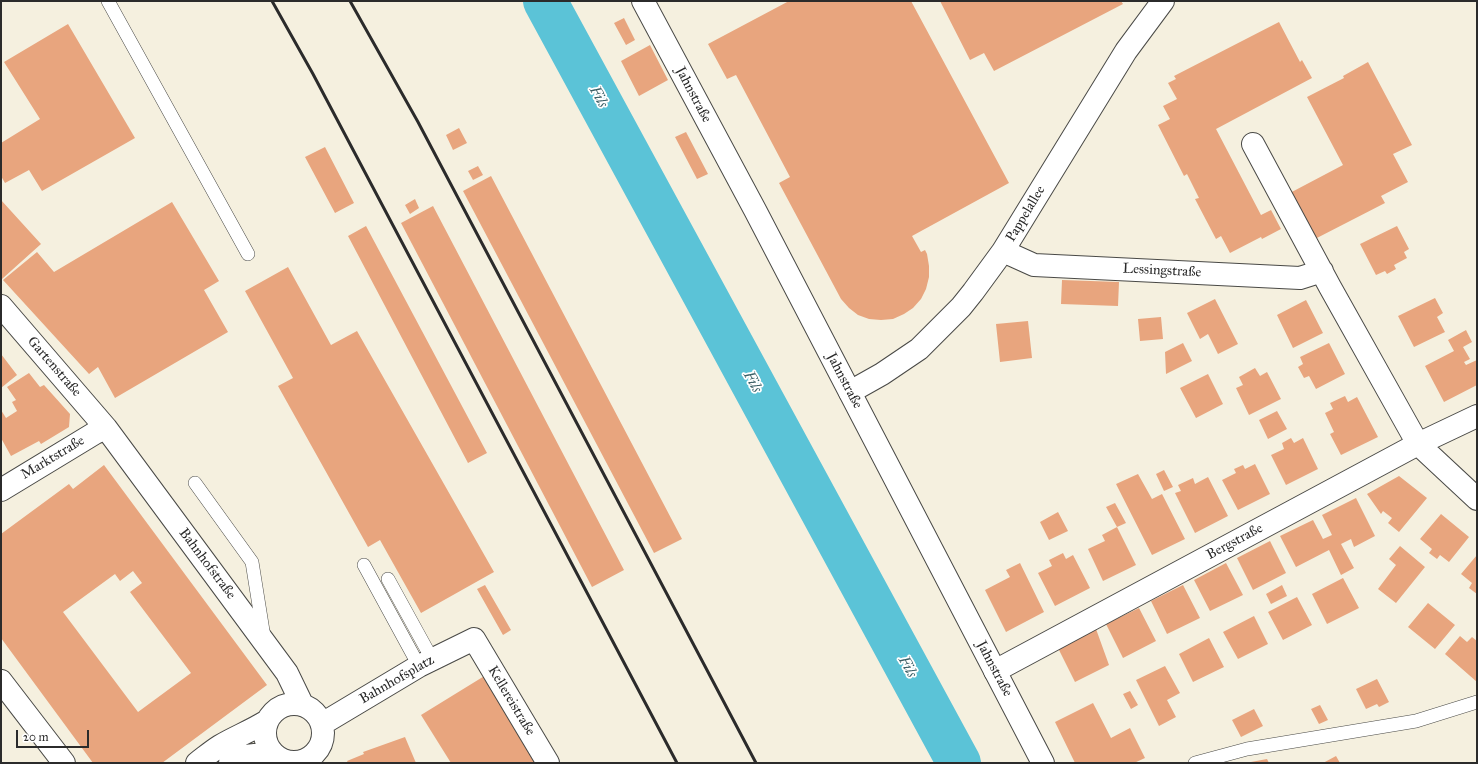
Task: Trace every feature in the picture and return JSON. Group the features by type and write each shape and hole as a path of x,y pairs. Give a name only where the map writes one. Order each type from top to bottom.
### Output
{"street":[{"name":"Jahnstraße","path":"643,1 850,392 1043,763"},
{"name":"Pappelallee","path":"850,392 882,374 919,348 961,307 1004,252 1126,51 1163,1"},
{"path":"1252,144 1418,444 1477,499"},
{"name":"Lessingstraße","path":"1004,252 1034,265 1300,278 1322,271"},
{"name":"Gartenstraße","path":"1,306 106,428"},
{"name":"Bergstraße","path":"994,671 1418,444 1477,416"},
{"name":"Marktstraße","path":"1,490 95,433 106,428"},
{"name":"Bahnhofstraße","path":"106,428 265,642 287,673 302,704"},
{"name":"Bahnhofsplatz","path":"322,724 426,662 474,639"},
{"name":"Kellereistraße","path":"474,639 548,763"},
{"path":"1,681 64,763"},
{"path":"230,763 246,756 283,759 296,762 305,760 312,756 322,756 322,724 318,716 311,709 302,704 294,703 281,706 271,714 264,729 264,738 267,746 283,759"},
{"path":"198,763 219,747 238,736 252,731 267,721"}],"lane":[{"path":"108,1 248,254"},
{"path":"195,483 252,562 265,642"},
{"path":"364,565 426,662"},
{"path":"388,579 426,662"},
{"path":"1195,763 1247,748 1416,721 1477,702"}],"building":[{"path":"789,1 911,1 1009,183 912,236 921,252 925,250 927,254 929,277 926,289 921,299 913,308 893,319 869,319 858,315 841,299 779,183 790,177 736,75 727,79 708,44"},
{"path":"940,1 1121,1 1123,4 994,71 984,53 970,60"},
{"path":"624,18 635,40 626,45 614,23"},
{"path":"1279,22 1300,62 1302,60 1312,78 1216,129 1261,215 1271,210 1281,229 1262,239 1261,237 1230,253 1221,236 1216,239 1195,199 1199,198 1187,174 1184,176 1158,125 1170,119 1163,106 1177,99 1168,83 1176,79 1174,76"},
{"path":"68,24 135,138 42,191 29,170 5,183 1,176 1,143 40,119 4,62"},
{"path":"650,45 668,80 639,96 621,61"},
{"path":"1368,62 1412,145 1393,154 1408,182 1381,196 1385,203 1313,240 1288,194 1343,165 1307,97 1344,78 1343,76"},
{"path":"459,128 467,143 453,150 446,135"},
{"path":"686,132 708,174 697,179 675,137"},
{"path":"325,147 354,203 335,213 305,157"},
{"path":"478,166 483,175 473,180 468,171"},
{"path":"491,176 682,539 654,553 463,191"},
{"path":"415,199 419,208 410,214 405,205"},
{"path":"1,200 41,244 2,279 1,277"},
{"path":"172,202 219,281 204,290 228,332 115,398 98,367 89,374 3,280 37,252 54,272"},
{"path":"433,206 624,570 592,587 401,223"},
{"path":"366,226 487,453 468,463 348,236"},
{"path":"1397,226 1409,249 1404,252 1407,258 1394,265 1396,269 1387,274 1385,271 1376,275 1360,244"},
{"path":"288,267 331,345 357,331 494,572 421,613 380,540 368,547 278,386 293,378 245,291"},
{"path":"1062,280 1119,282 1118,306 1061,304"},
{"path":"1435,298 1443,313 1437,317 1445,332 1414,347 1398,316"},
{"path":"1215,299 1238,344 1218,354 1208,334 1200,339 1187,313"},
{"path":"1306,300 1323,333 1293,348 1277,315"},
{"path":"1161,317 1163,339 1140,341 1138,319"},
{"path":"1028,321 1032,358 1000,362 996,324"},
{"path":"1466,330 1472,342 1463,347 1470,359 1464,362 1466,365 1477,360 1477,385 1444,402 1425,366 1454,351 1448,340"},
{"path":"1183,343 1192,361 1166,374 1165,352"},
{"path":"1329,343 1345,374 1316,389 1309,376 1304,378 1298,367 1303,364 1300,357"},
{"path":"1,354 17,375 1,388"},
{"path":"1255,368 1260,376 1267,372 1281,399 1249,415 1236,388 1243,385 1239,377"},
{"path":"29,373 40,387 44,385 70,414 69,427 41,444 39,441 11,456 1,438 1,410 6,418 17,411 12,402 16,400 7,387"},
{"path":"1208,374 1223,404 1196,418 1180,388"},
{"path":"1345,396 1348,402 1357,397 1378,437 1341,455 1330,434 1334,432 1325,413 1333,409 1330,403"},
{"path":"1277,411 1287,429 1268,439 1259,420"},
{"path":"1291,438 1294,443 1303,438 1318,469 1286,485 1271,455 1284,449 1282,443"},
{"path":"1255,464 1270,494 1238,510 1222,480 1236,473 1234,469 1243,465 1245,469"},
{"path":"104,465 267,685 162,763 93,763 1,638 1,534 69,484 73,489","holes":["133,571 142,583 130,592 191,673 138,712 63,612 115,574 120,581"]},
{"path":"1164,470 1173,487 1164,491 1156,474"},
{"path":"1138,474 1152,499 1162,494 1185,539 1152,555 1116,484"},
{"path":"1399,476 1427,498 1399,532 1388,523 1392,518 1383,511 1381,514 1367,494"},
{"path":"1208,477 1228,516 1195,533 1175,493 1181,491 1178,485 1193,478 1195,484"},
{"path":"1356,498 1375,536 1354,547 1351,539 1341,544 1354,568 1341,575 1329,550 1296,567 1280,536 1313,520 1323,539 1332,535 1322,515"},
{"path":"1115,503 1126,523 1117,527 1106,507"},
{"path":"1058,512 1068,531 1049,540 1040,522"},
{"path":"1441,514 1469,537 1449,562 1440,555 1437,559 1429,553 1432,549 1420,539"},
{"path":"1117,527 1136,565 1103,581 1088,549 1105,541 1102,535"},
{"path":"1270,541 1286,573 1253,590 1237,558"},
{"path":"1400,546 1425,567 1396,603 1378,589 1396,565 1389,559"},
{"path":"1063,553 1066,559 1073,555 1090,588 1055,606 1038,573 1052,566 1049,560"},
{"path":"1477,555 1477,594 1469,588 1472,583 1461,574"},
{"path":"1020,563 1044,612 1006,632 985,590 1010,577 1006,570"},
{"path":"1226,563 1243,595 1210,611 1194,580"},
{"path":"1343,578 1359,608 1327,624 1312,594"},
{"path":"485,585 511,630 503,635 477,589"},
{"path":"1183,585 1200,618 1167,634 1151,601"},
{"path":"1282,585 1287,596 1271,604 1266,594"},
{"path":"1297,597 1312,625 1283,640 1268,612"},
{"path":"1428,603 1455,625 1435,649 1408,627"},
{"path":"1139,608 1156,641 1123,658 1106,624"},
{"path":"1254,616 1268,644 1238,659 1223,632"},
{"path":"1096,629 1109,665 1075,682 1058,648"},
{"path":"1460,636 1467,642 1472,637 1477,641 1477,682 1445,654"},
{"path":"1209,638 1224,667 1193,682 1179,654"},
{"path":"1165,666 1180,693 1167,700 1176,717 1159,726 1136,680"},
{"path":"486,675 543,763 451,763 421,715"},
{"path":"1377,679 1389,702 1379,707 1377,704 1366,709 1356,689"},
{"path":"1130,691 1138,705 1131,709 1123,694"},
{"path":"1093,703 1111,738 1130,728 1145,758 1134,763 1075,763 1055,722"},
{"path":"1320,705 1328,720 1319,724 1311,709"},
{"path":"1254,709 1263,726 1241,737 1232,720"},
{"path":"405,737 416,763 348,763 347,761 364,754 363,752"},
{"path":"1336,756 1340,763 1323,763"},
{"path":"1267,759 1269,763 1251,763 1251,762"}],"waterway":[{"name":"Fils","path":"545,1 959,763"}],"railway":[{"path":"272,1 313,74 677,763"},
{"path":"350,1 418,122 756,763"}]}
